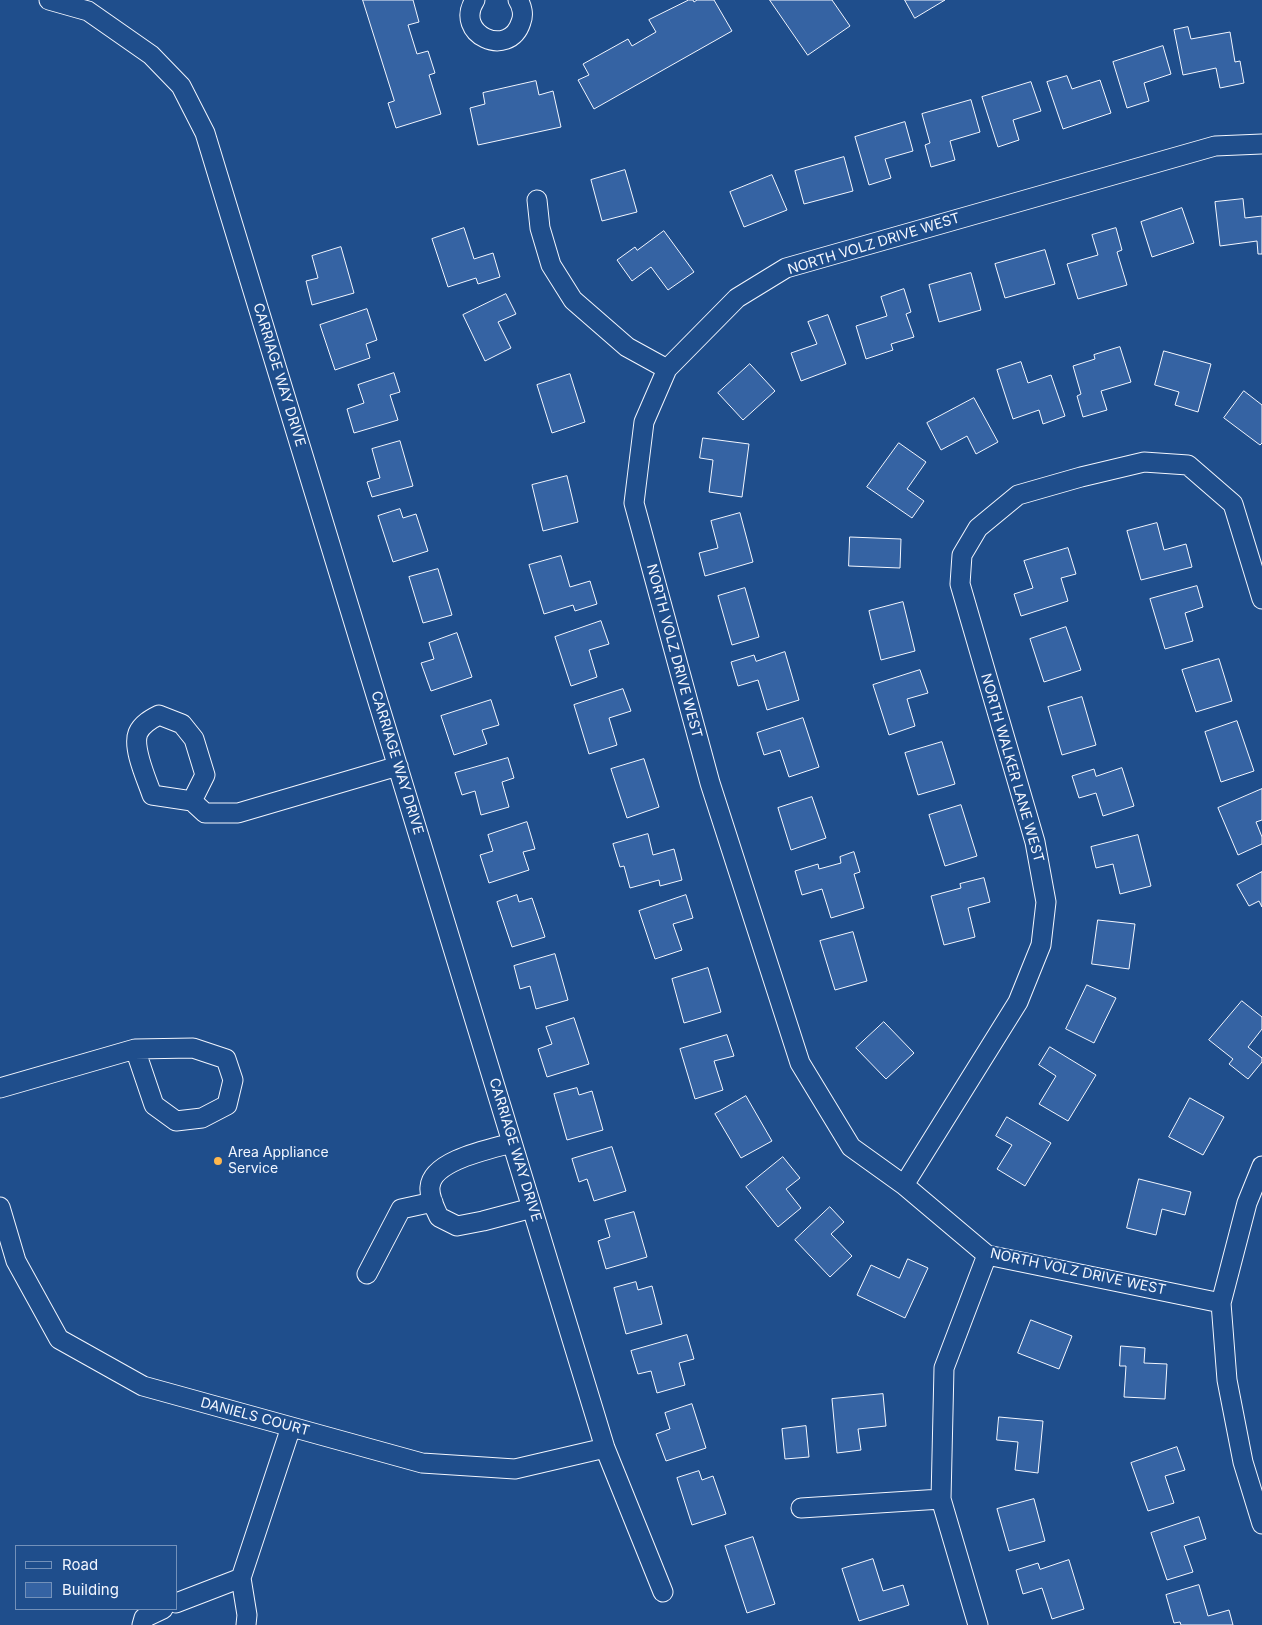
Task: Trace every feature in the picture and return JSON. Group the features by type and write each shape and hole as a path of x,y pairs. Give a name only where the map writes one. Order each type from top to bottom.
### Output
{"street":[{"name":"CARRIAGE WAY DRIVE","path":"49,0 88,12 151,55 181,86 206,133 605,1448 663,1592"},
{"path":"475,0 470,9 471,23 477,33 486,39 498,41 509,38 519,28 523,15 518,0"},
{"name":"NORTH VOLZ DRIVE WEST","path":"1221,1303 987,1254 904,1185 852,1146 800,1063 710,783 634,503 644,422 668,369 737,298 786,268 1215,146 1262,144"},
{"path":"537,200 540,228 550,266 573,300 627,347 668,369"},
{"name":"NORTH WALKER LANE WEST","path":"904,1185 1018,1002 1041,945 1046,902 1035,842 960,584 962,555 978,528 1018,495 1081,476 1144,462 1188,465 1232,504 1262,599"},
{"path":"192,801 205,775 194,739 182,724 159,715 146,722 138,734 138,756 152,795 192,801 204,813 238,812 398,766"},
{"path":"0,1088 135,1049 193,1048 226,1059 233,1080 227,1104 202,1118 176,1121 154,1105 135,1049"},
{"path":"512,1143 454,1161 442,1168 435,1174 430,1186 433,1202 439,1217 457,1226 532,1208"},
{"path":"1262,1166 1247,1203 1221,1303 1227,1380 1243,1462 1262,1524"},
{"path":"367,1274 401,1209 433,1202"},
{"name":"DANIELS COURT","path":"0,1207 16,1260 59,1339 143,1386 422,1463 515,1469 605,1448"},
{"path":"978,1625 941,1500 944,1368 987,1254"},
{"path":"246,1625 247,1615 241,1578 291,1427"},
{"path":"801,1508 941,1500"},
{"path":"178,1602 241,1578"},
{"path":"142,1625 144,1618 161,1610"}],"building":[{"path":"363,0 413,0 419,22 408,25 417,54 428,51 435,73 429,75 441,114 396,128 388,103 394,101"},
{"path":"689,0 694,2 697,0 714,0 732,31 594,109 578,80 589,75 583,64 628,39 632,46 656,32 649,20"},
{"path":"770,0 832,0 850,26 808,55"},
{"path":"905,0 945,0 915,18"},
{"path":"1188,27 1191,39 1230,32 1235,62 1240,61 1244,83 1220,88 1216,68 1183,75 1174,30"},
{"path":"1163,46 1171,74 1144,83 1149,101 1127,108 1113,62"},
{"path":"1067,76 1072,89 1100,80 1111,113 1063,129 1047,82"},
{"path":"536,81 539,95 553,91 561,127 478,145 470,108 485,104 483,93"},
{"path":"1031,82 1041,111 1013,120 1019,140 998,147 982,97"},
{"path":"971,100 980,132 950,141 955,160 931,167 925,145 930,143 922,114"},
{"path":"905,122 913,151 885,159 891,178 869,185 855,137"},
{"path":"844,157 853,191 804,204 795,171"},
{"path":"625,170 637,212 602,221 591,180"},
{"path":"772,175 787,210 744,227 730,192"},
{"path":"1243,199 1245,218 1262,216 1262,254 1258,254 1257,241 1220,246 1215,202"},
{"path":"1182,208 1194,243 1152,257 1141,222"},
{"path":"464,228 474,259 493,253 500,277 478,284 476,278 448,287 432,239"},
{"path":"1116,228 1122,250 1117,252 1127,285 1078,299 1067,264 1098,255 1092,235"},
{"path":"664,231 694,272 668,290 651,267 632,281 617,260 635,247 637,250"},
{"path":"341,247 354,293 312,305 306,281 318,278 312,256"},
{"path":"1045,250 1055,284 1005,298 995,264"},
{"path":"971,273 981,310 939,322 929,285"},
{"path":"904,289 911,312 906,314 914,337 891,344 893,350 866,359 856,326 887,316 881,297"},
{"path":"506,294 516,314 498,322 511,348 485,361 463,315"},
{"path":"367,309 377,340 366,344 370,358 335,370 320,325"},
{"path":"828,315 846,364 801,381 791,353 817,344 808,322"},
{"path":"1120,347 1131,382 1101,391 1107,410 1083,417 1077,396 1081,394 1073,366 1095,359 1094,355"},
{"path":"1164,351 1211,364 1198,412 1175,405 1179,392 1155,385"},
{"path":"1021,362 1028,383 1051,375 1065,416 1043,424 1039,410 1013,419 997,370"},
{"path":"750,364 775,391 743,420 718,393"},
{"path":"394,373 400,392 390,395 398,420 354,433 347,409 364,403 358,385"},
{"path":"570,374 585,422 552,433 537,385"},
{"path":"1244,391 1262,405 1262,443 1260,445 1224,418"},
{"path":"974,398 998,442 976,454 967,436 941,450 927,423"},
{"path":"703,438 749,444 742,497 709,492 713,460 700,458"},
{"path":"400,441 413,486 372,497 367,482 380,478 372,449"},
{"path":"899,443 926,462 907,489 924,501 912,518 867,487"},
{"path":"567,476 578,522 543,531 532,485"},
{"path":"400,509 403,518 416,514 428,551 393,562 378,516"},
{"path":"740,513 753,562 705,576 699,553 718,548 711,521"},
{"path":"1157,523 1164,550 1186,544 1192,567 1141,580 1127,531"},
{"path":"850,537 901,539 900,568 849,566"},
{"path":"1068,548 1076,574 1061,578 1068,601 1021,616 1014,594 1033,588 1024,561"},
{"path":"561,556 570,587 590,581 597,604 575,611 573,605 544,614 529,565"},
{"path":"438,569 452,615 423,623 409,577"},
{"path":"1197,586 1203,607 1185,613 1193,641 1165,649 1150,599"},
{"path":"745,588 759,637 732,645 718,596"},
{"path":"903,602 915,651 881,660 869,611"},
{"path":"601,621 609,644 589,650 597,677 571,686 555,637"},
{"path":"1066,627 1081,670 1044,682 1030,639"},
{"path":"457,633 472,677 431,691 421,663 434,659 429,643"},
{"path":"785,652 799,700 767,710 758,680 738,686 731,662 754,655 756,661"},
{"path":"1219,659 1232,701 1196,712 1182,670"},
{"path":"920,670 928,693 907,699 915,726 889,735 873,685"},
{"path":"623,689 631,711 609,718 617,745 589,754 574,705"},
{"path":"1082,697 1096,745 1062,755 1048,707"},
{"path":"491,700 499,725 482,730 487,744 454,755 441,716"},
{"path":"803,718 819,767 789,777 780,750 764,755 757,733"},
{"path":"1237,721 1254,771 1221,782 1205,732"},
{"path":"942,742 955,784 918,795 905,753"},
{"path":"508,758 514,778 502,782 509,807 481,815 475,791 462,795 455,773"},
{"path":"644,759 659,807 627,818 611,769"},
{"path":"1122,768 1134,806 1103,816 1096,793 1079,798 1072,776 1094,769 1096,776"},
{"path":"1262,789 1262,820 1256,822 1262,837 1262,844 1238,855 1218,808"},
{"path":"812,797 826,838 791,850 778,808"},
{"path":"961,805 977,856 945,866 929,815"},
{"path":"527,822 535,849 523,852 529,870 489,883 480,855 493,851 488,835"},
{"path":"648,834 653,855 674,849 682,880 660,886 659,880 630,888 624,866 620,867 613,844"},
{"path":"1138,835 1151,886 1120,894 1113,864 1096,868 1091,847"},
{"path":"854,852 860,872 854,874 864,908 831,918 822,889 802,895 795,871 818,864 819,869 841,863 840,857"},
{"path":"1262,872 1262,907 1259,901 1249,906 1237,885"},
{"path":"984,878 990,902 968,908 975,937 944,945 931,896 961,888 960,884"},
{"path":"517,895 519,902 532,898 545,937 512,947 497,902"},
{"path":"686,895 693,918 673,924 682,950 655,959 639,911"},
{"path":"1098,920 1135,924 1129,969 1092,964"},
{"path":"853,932 867,981 835,990 820,941"},
{"path":"555,954 568,1000 536,1009 530,986 520,989 514,966"},
{"path":"708,968 721,1012 684,1023 672,979"},
{"path":"1087,985 1116,998 1094,1043 1066,1029"},
{"path":"1242,1001 1262,1017 1262,1029 1248,1047 1262,1058 1262,1062 1248,1079 1229,1064 1233,1059 1209,1040"},
{"path":"574,1018 589,1064 547,1077 538,1049 552,1044 546,1027"},
{"path":"884,1022 914,1053 886,1079 856,1048"},
{"path":"727,1035 734,1056 714,1061 723,1090 695,1099 680,1049"},
{"path":"1050,1047 1096,1075 1068,1121 1039,1104 1056,1076 1039,1065"},
{"path":"577,1088 579,1095 592,1091 603,1130 567,1140 554,1094"},
{"path":"746,1096 772,1141 741,1158 715,1114"},
{"path":"1190,1098 1224,1117 1203,1155 1169,1137"},
{"path":"1007,1117 1051,1143 1025,1186 997,1169 1012,1145 996,1136"},
{"path":"612,1147 626,1191 594,1201 587,1179 579,1182 572,1159"},
{"path":"783,1157 800,1178 786,1189 801,1208 778,1227 746,1187"},
{"path":"1139,1179 1191,1192 1185,1215 1162,1209 1156,1235 1127,1228"},
{"path":"830,1207 844,1222 831,1234 852,1256 830,1277 795,1240"},
{"path":"634,1212 647,1257 606,1269 598,1241 610,1237 605,1220"},
{"path":"908,1259 928,1268 905,1318 857,1295 871,1265 899,1278"},
{"path":"636,1282 638,1290 652,1286 662,1324 626,1334 614,1288"},
{"path":"1031,1320 1072,1336 1059,1369 1018,1353"},
{"path":"687,1335 694,1359 679,1363 685,1385 657,1393 651,1371 638,1374 631,1351"},
{"path":"1121,1346 1145,1348 1144,1363 1167,1364 1165,1399 1124,1397 1126,1366 1120,1366"},
{"path":"883,1394 886,1426 858,1429 861,1450 837,1453 832,1399"},
{"path":"692,1404 706,1448 666,1461 656,1434 670,1429 665,1413"},
{"path":"999,1417 1043,1421 1038,1473 1015,1470 1018,1442 997,1440"},
{"path":"806,1426 809,1457 785,1459 782,1429"},
{"path":"1177,1447 1185,1470 1165,1476 1174,1503 1148,1511 1131,1463"},
{"path":"699,1471 702,1480 713,1476 726,1514 692,1525 677,1478"},
{"path":"1034,1499 1045,1541 1009,1551 997,1509"},
{"path":"1199,1517 1206,1539 1184,1546 1193,1572 1167,1580 1151,1533"},
{"path":"753,1537 775,1604 747,1613 725,1546"},
{"path":"873,1559 883,1591 903,1585 909,1605 859,1621 842,1569"},
{"path":"1069,1560 1084,1609 1052,1619 1042,1588 1023,1594 1016,1570 1038,1563 1040,1569"},
{"path":"1199,1585 1208,1616 1229,1610 1233,1625 1181,1625 1180,1622 1174,1623 1166,1595"}],"place":[{"name":"Area Appliance Service","path":"218,1161"}]}
